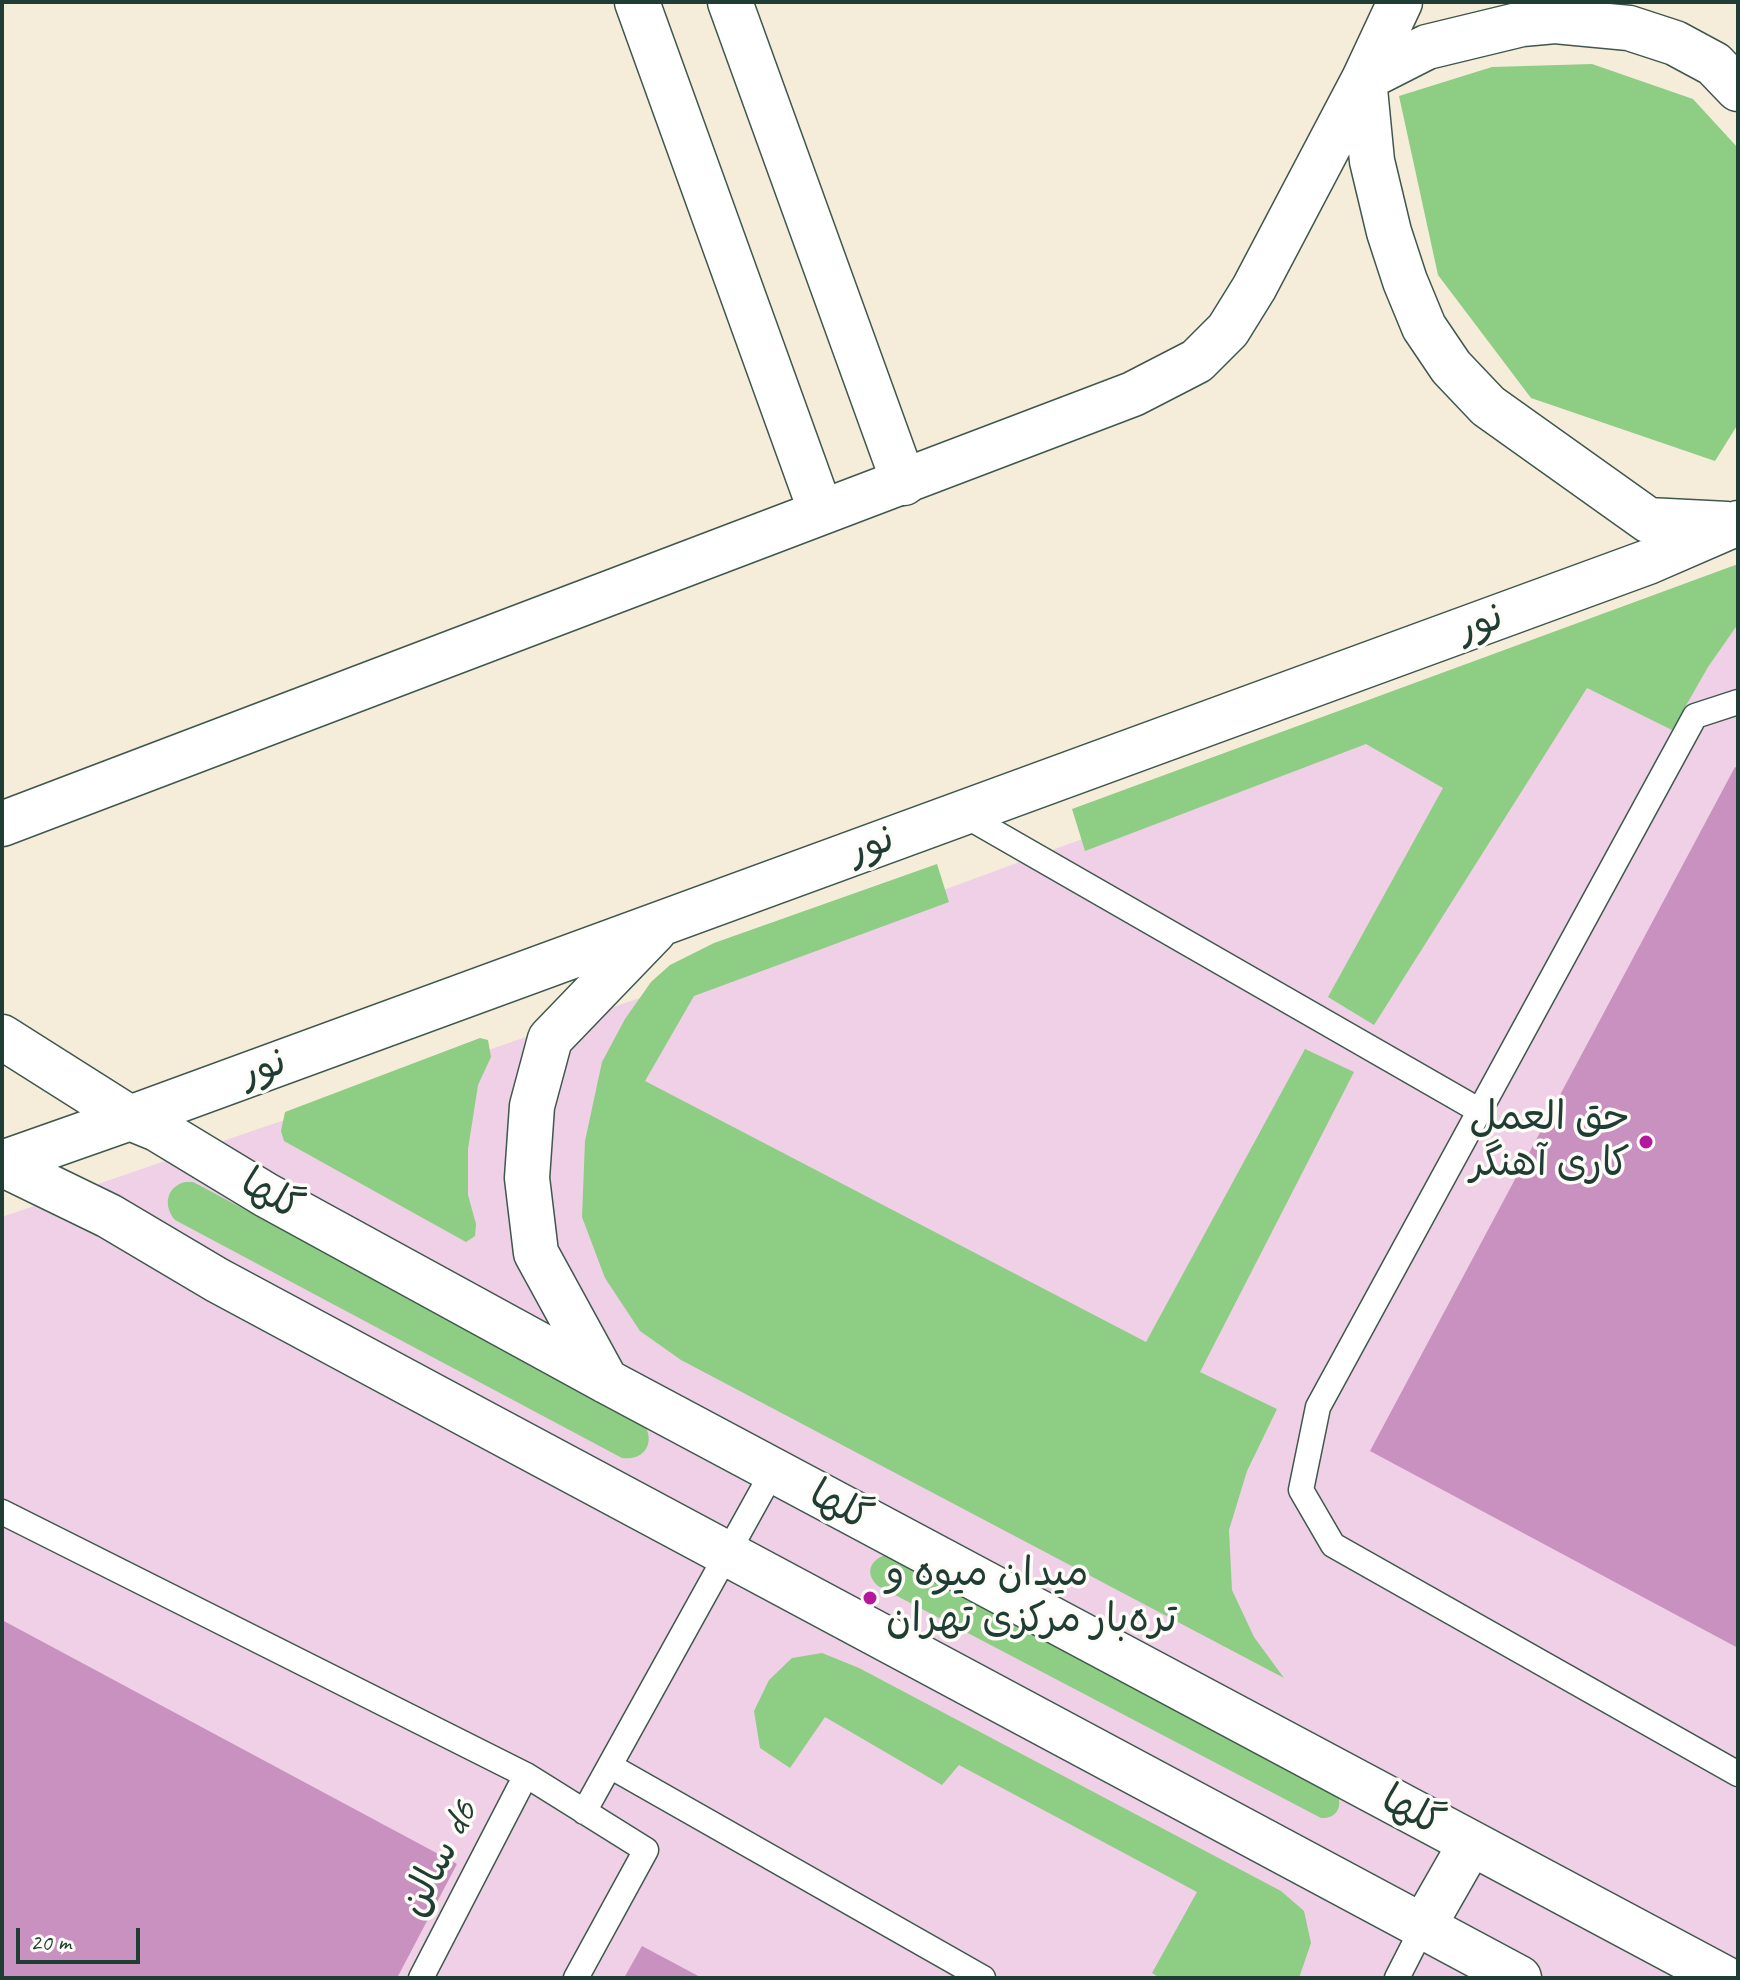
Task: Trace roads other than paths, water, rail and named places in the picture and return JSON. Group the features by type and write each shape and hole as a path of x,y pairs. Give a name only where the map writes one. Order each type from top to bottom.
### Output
{"main road":[{"path":"637,2 821,512"},
{"path":"730,2 904,483"},
{"path":"2,824 904,483 1133,394 1197,361 1228,330 1254,288 1364,79 1400,2"},
{"path":"1364,79 1427,47 1522,24 1555,21 1629,28 1675,43 1714,64 1738,89"},
{"path":"1364,79 1372,161 1389,232 1424,327 1451,367 1488,406 1648,520 1736,521"},
{"name":"نور","path":"2,1164 1648,562 1736,521"},
{"path":"606,1381 536,1253 527,1178 532,1106 550,1039 663,922"},
{"name":"گلها","path":"2,1037 130,1118 157,1129 266,1195 606,1381 1724,1978"},
{"path":"2,1164 109,1216 217,1280 1519,1978"},
{"path":"1423,1927 1471,1843"}],"lane":[{"path":"1738,702 1695,716 1318,1407 1301,1490 1333,1545 1738,1774"},
{"path":"961,813 1480,1111"},
{"path":"584,1812 773,1471"},
{"path":"2,1512 526,1775 646,1850 576,1978"},
{"path":"610,1766 983,1978"},
{"name":"سالن d6","path":"421,1978 526,1775"},
{"path":"1397,1978 1423,1927"}],"place":[{"name":"حق العمل کاری آهنگر","path":"1646,1142"},
{"name":"میدان میوه و تره‌بار مرکزی تهران","path":"870,1598"}]}
